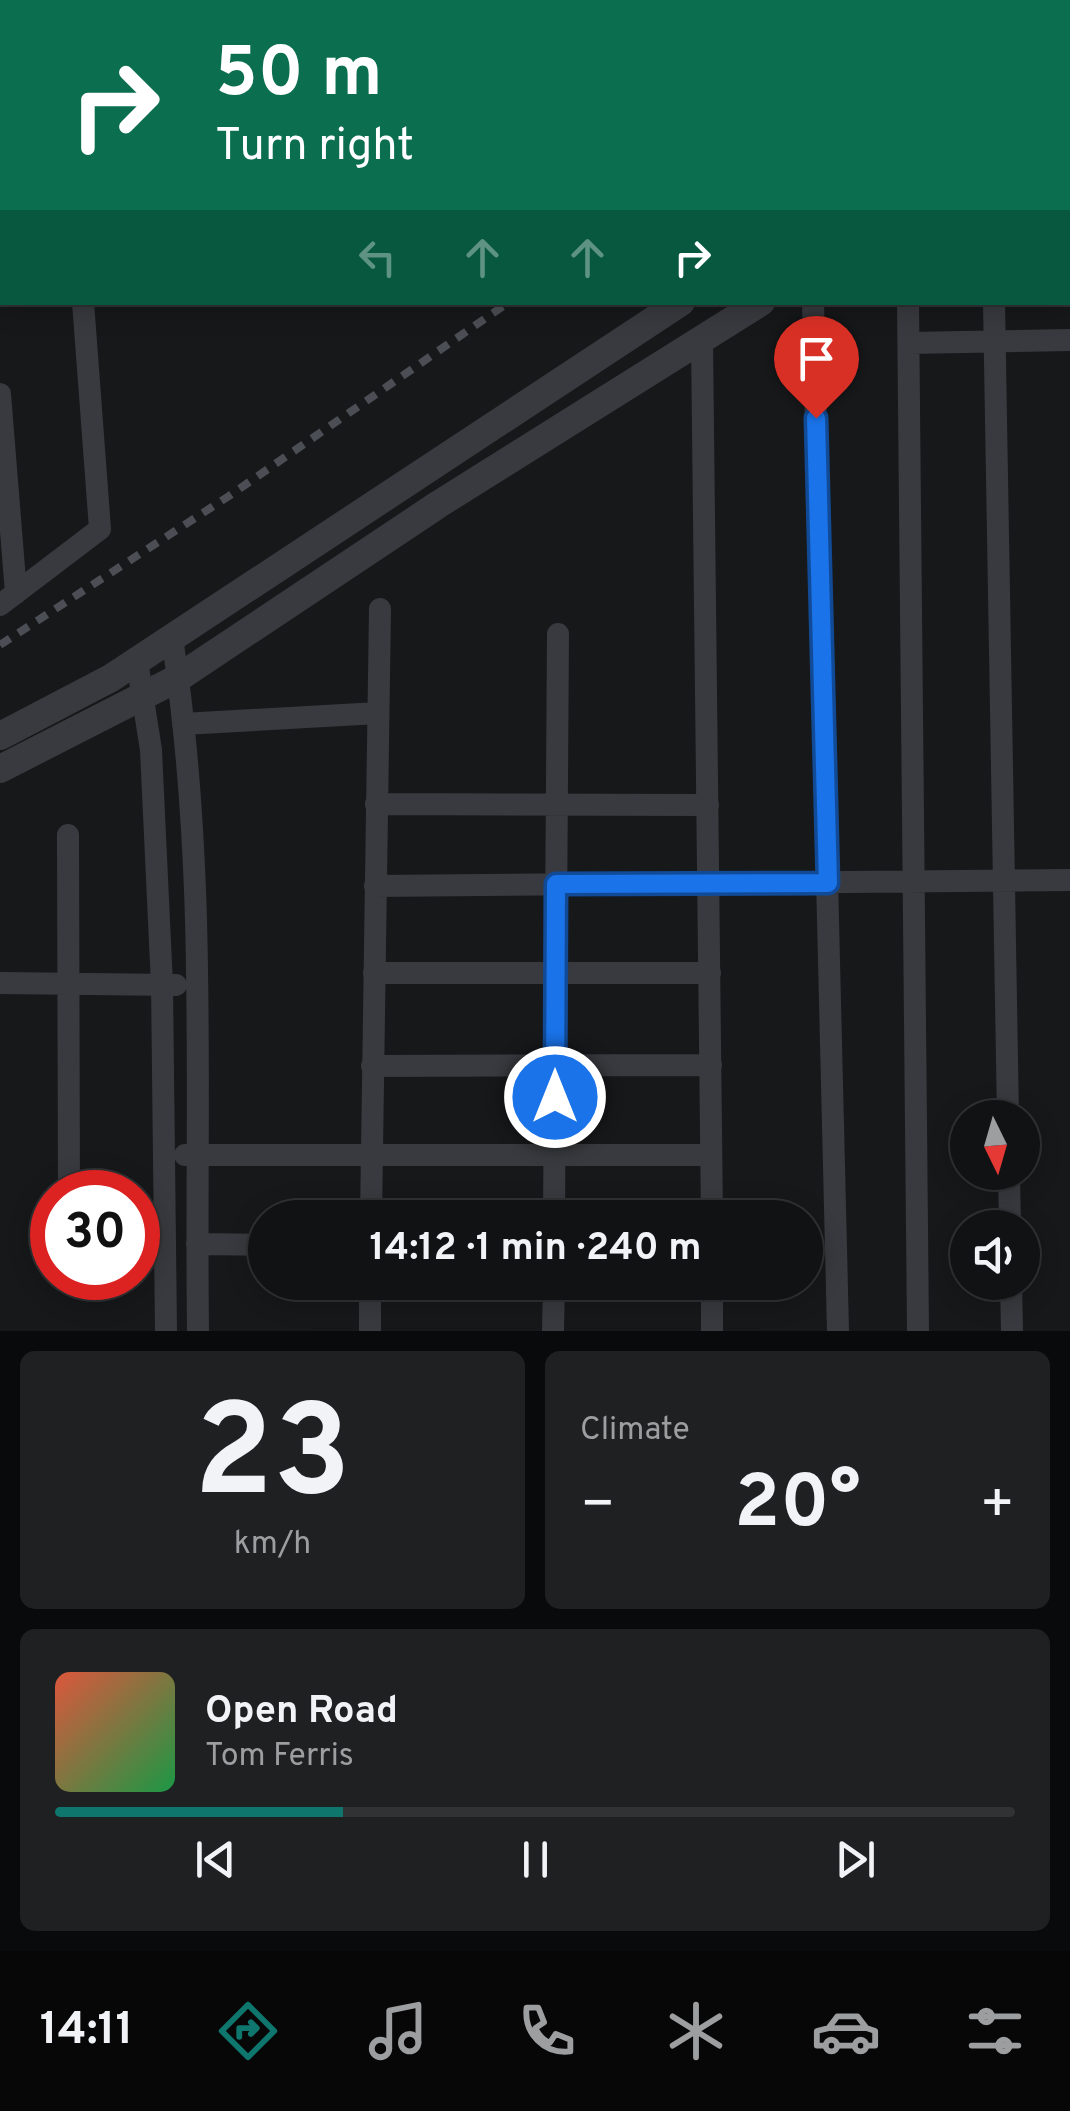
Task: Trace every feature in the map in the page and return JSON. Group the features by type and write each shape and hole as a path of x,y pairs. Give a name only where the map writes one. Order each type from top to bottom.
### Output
{"street":[{"path":"8,599 100,529 83,305"},
{"path":"0,736 137,662 676,305"},
{"path":"0,769 178,678 438,504 756,305"},
{"path":"813,305 838,1331"},
{"path":"908,305 918,1331"},
{"path":"994,305 1008,1100"},
{"path":"909,343 1070,340"},
{"path":"702,341 712,1200"},
{"path":"0,394 8,599"},
{"path":"371,1200 380,608"},
{"path":"554,1200 558,634"},
{"path":"172,638 189,760 198,1331"},
{"path":"137,662 145,698 162,985 166,1331"},
{"path":"184,724 378,712"},
{"path":"376,804 708,806"},
{"path":"68,835 68,1170"},
{"path":"375,886 1070,880"},
{"path":"374,973 710,973"},
{"path":"0,983 195,986"},
{"path":"372,1066 710,1065"},
{"path":"164,1155 555,1158 712,1154"},
{"path":"197,1244 248,1245"},
{"path":"370,1300 370,1331"},
{"path":"554,1300 554,1331"},
{"path":"712,1300 712,1331"},
{"path":"1011,1300 1012,1331"}],"railway":[{"path":"0,645 229,496 505,305"}],"route":[{"path":"555,1097 556,884 828,883 816,418"}]}
